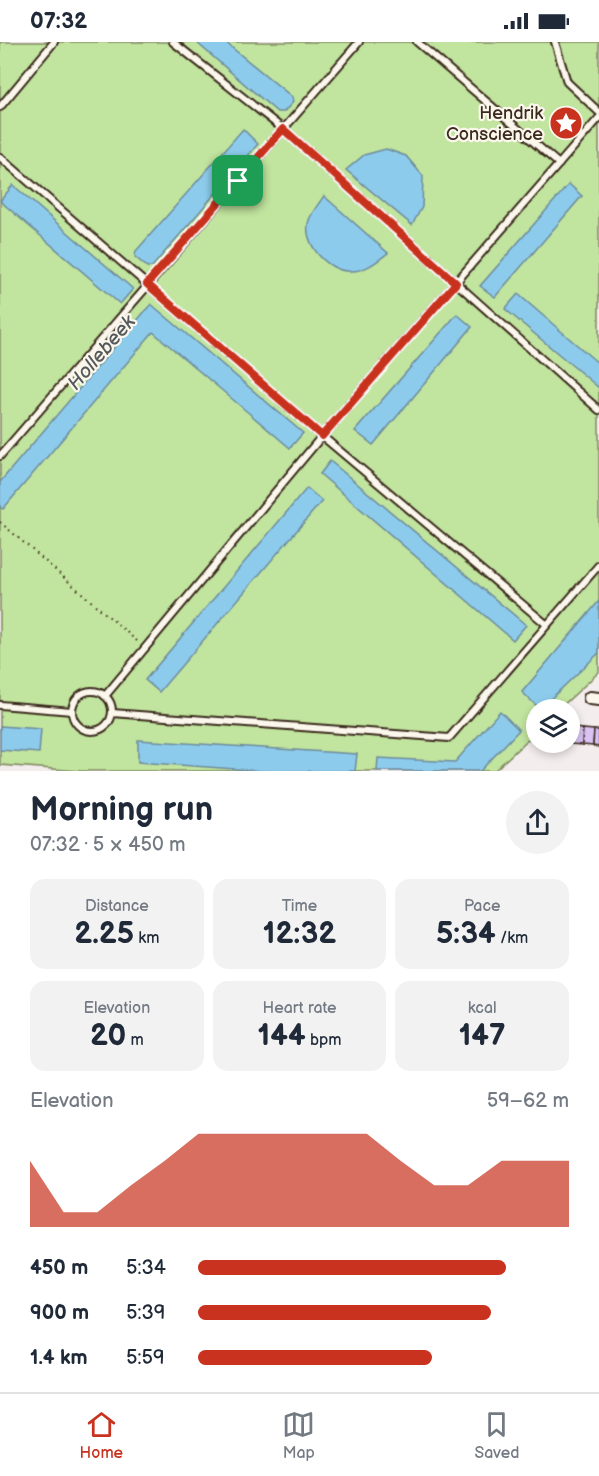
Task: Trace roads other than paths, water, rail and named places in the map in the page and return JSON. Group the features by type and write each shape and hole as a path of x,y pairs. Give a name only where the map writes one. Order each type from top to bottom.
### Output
{"lane":[{"path":"0,107 54,42"},
{"path":"173,42 283,129 599,410"},
{"path":"0,456 358,42"},
{"path":"417,42 559,164"},
{"path":"555,42 567,82 599,112"},
{"path":"105,696 322,436 599,118"},
{"path":"0,157 322,436 546,624"},
{"path":"112,713 449,738 599,565"},
{"path":"94,691 105,696 112,713 104,727 88,731 75,722 72,711 77,697 94,691"},
{"path":"0,705 72,711"}],"water":[{"path":"196,42 225,42 292,97 293,102 284,112 277,112"},
{"path":"243,129 258,144 152,267 147,267 135,257 136,251"},
{"path":"386,149 406,156 423,176 422,207 412,225 346,170 364,155"},
{"path":"569,184 582,196 495,297 480,286"},
{"path":"13,185 133,289 120,304 0,201"},
{"path":"324,196 388,253 371,265 356,271 342,270 325,262 313,246 308,229 310,217"},
{"path":"518,294 599,364 599,388 505,309"},
{"path":"151,304 303,433 290,448 153,332 3,509 0,507 0,482"},
{"path":"457,314 472,327 373,445 355,431"},
{"path":"330,461 526,625 513,640 320,474"},
{"path":"307,488 322,501 159,692 145,680"},
{"path":"599,601 599,653 551,699 529,699 522,692"},
{"path":"500,711 519,730 480,771 377,771 378,758 455,762"},
{"path":"0,726 41,729 39,753 0,750"},
{"path":"138,740 357,754 355,771 263,771 138,762"}],"place":[{"name":"Hendrik Conscience","path":"566,123"}],"water label":[{"name":"Hollebeek","path":"101,352"}]}
